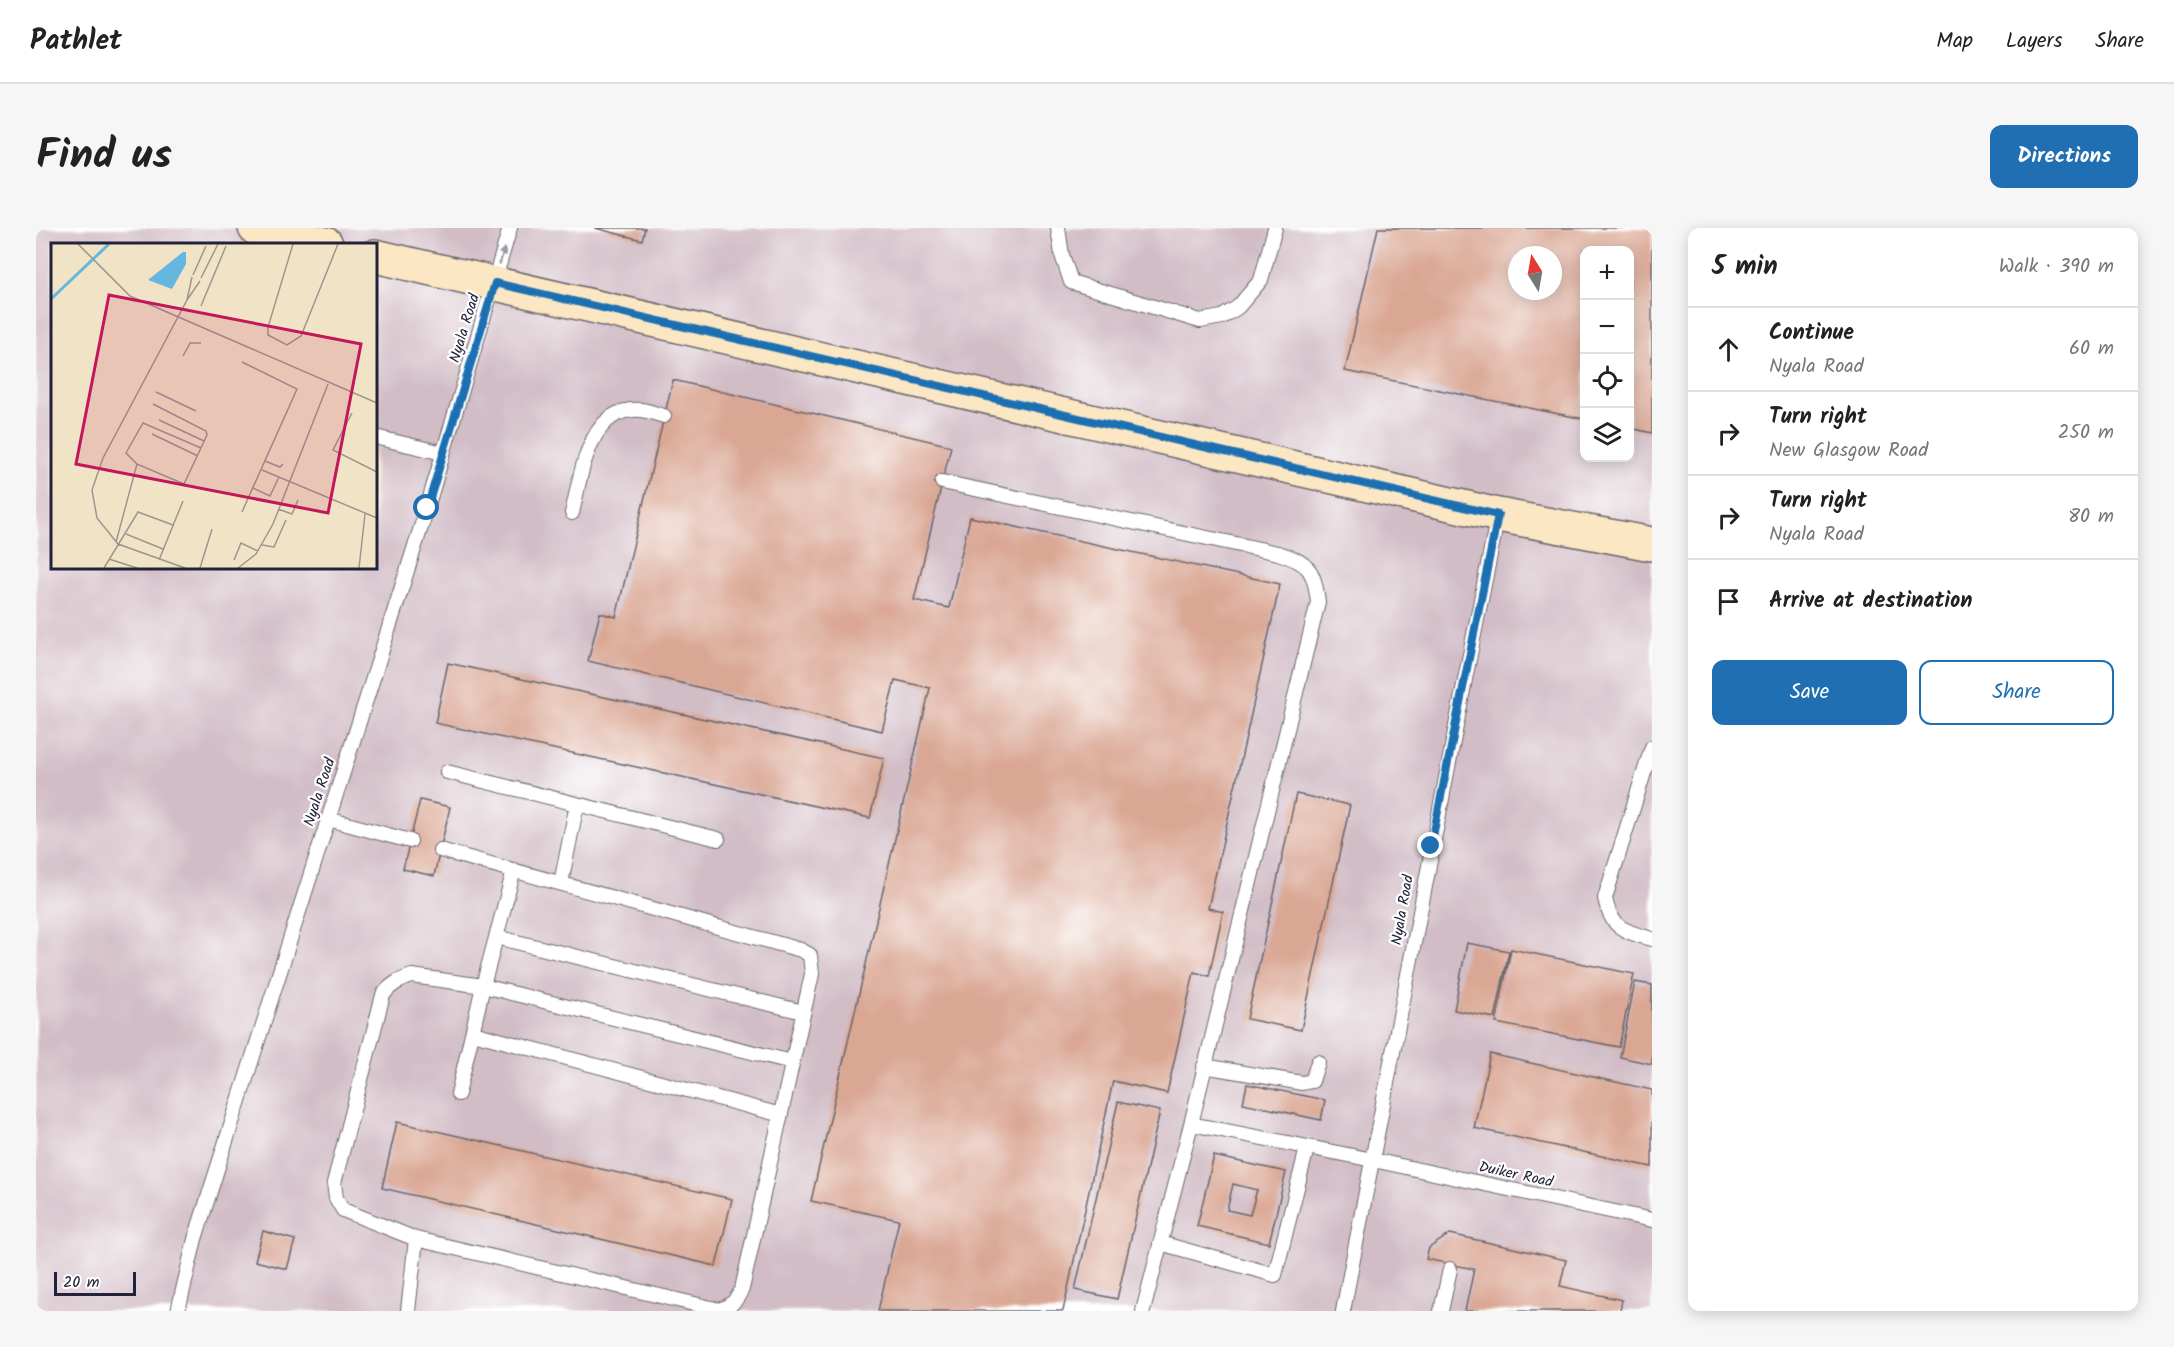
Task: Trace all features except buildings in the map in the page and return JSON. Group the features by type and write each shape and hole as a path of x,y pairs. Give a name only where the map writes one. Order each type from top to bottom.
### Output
{"street":[{"path":"255,228 322,243"},
{"path":"376,256 1498,515 1652,544"}],"lane":[{"name":"Nyala Road","path":"178,1311 195,1239 443,453 510,228"},
{"path":"1058,228 1062,255 1071,282 1200,321 1222,317 1238,307 1261,280 1271,250 1275,228"},
{"path":"572,513 590,442 599,429 622,413 640,410 664,416"},
{"path":"376,437 443,453"},
{"path":"942,482 1278,553 1300,560 1316,581 1318,602 1143,1311"},
{"name":"Nyala Road","path":"1343,1311 1431,846 1498,515"},
{"path":"1652,747 1605,898 1608,914 1616,925 1626,932 1652,939"},
{"path":"447,772 718,839"},
{"path":"561,884 577,804"},
{"path":"328,819 410,841"},
{"path":"440,850 801,950 810,955 812,974 742,1289 737,1300 720,1310 416,1239 343,1210 336,1198 334,1183 383,994 389,986 412,976 483,987 792,1062"},
{"path":"458,1095 483,987 514,870"},
{"path":"496,937 803,1012"},
{"path":"472,1033 781,1115"},
{"path":"1204,1066 1302,1083 1312,1081 1318,1062"},
{"name":"Duiker Road","path":"1191,1124 1373,1160 1652,1220"},
{"path":"1160,1243 1275,1275 1307,1148"},
{"path":"408,1311 416,1239"},
{"path":"1442,1311 1450,1269"}],"shaded area":[{"path":"36,228 1652,228 1652,1311 36,1311"}],"route":[{"path":"427,508 495,283 1498,515 1431,846"}]}
